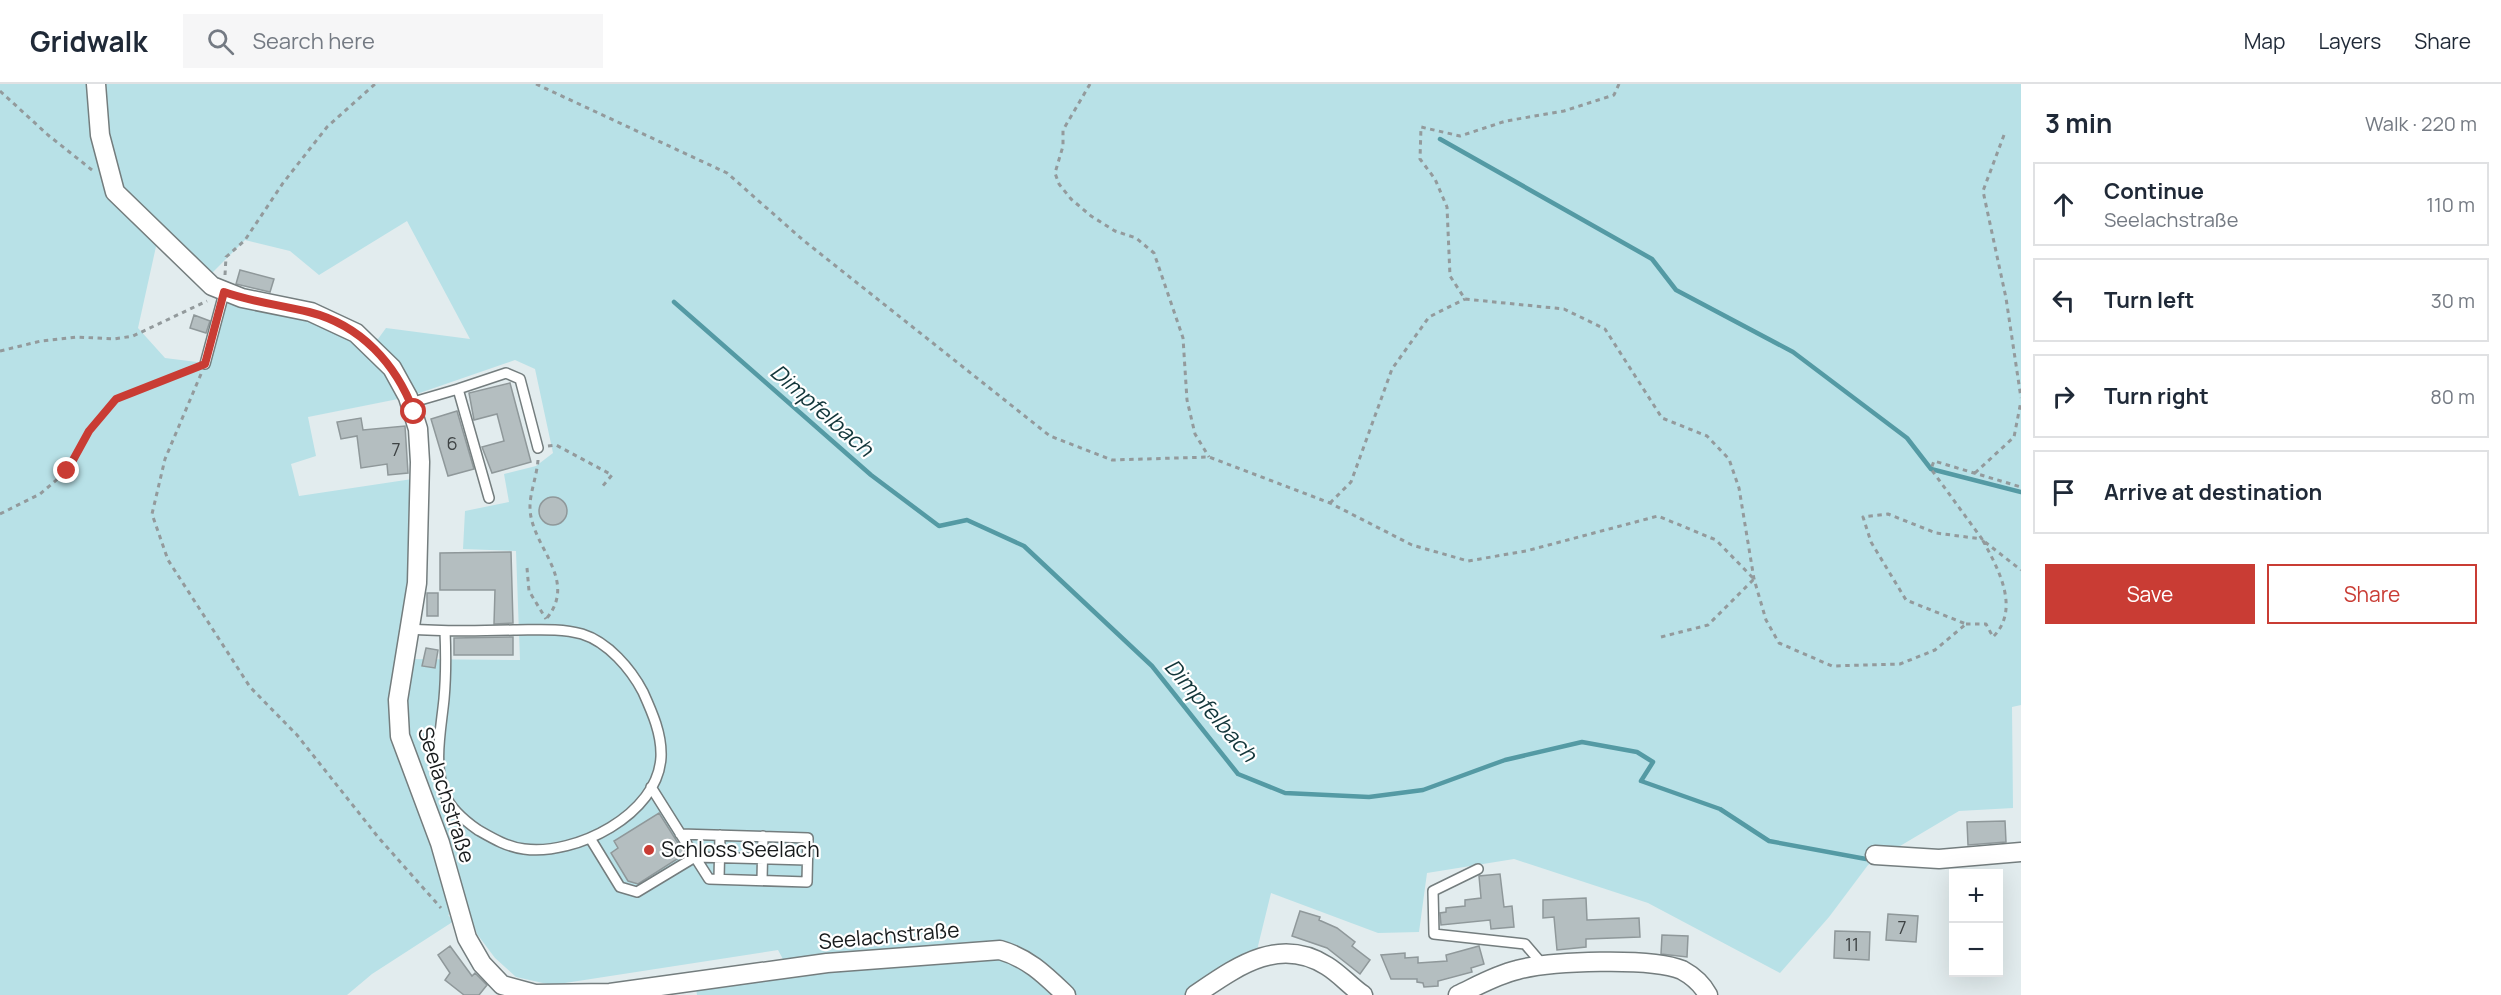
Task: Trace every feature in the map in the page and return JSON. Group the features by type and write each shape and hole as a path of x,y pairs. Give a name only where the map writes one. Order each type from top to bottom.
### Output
{"street":[{"name":"Seelachstraße","path":"96,84 100,135 115,192 201,278 224,292 311,312 342,325 381,355 401,382 411,403 418,429 420,462 417,583 398,700 400,736 440,843 467,938 482,964 502,985 535,994 610,993 827,963 1000,950 1018,955 1035,965 1066,995"},
{"path":"1875,855 1939,859 2021,852"},
{"path":"1196,995 1242,963 1279,953 1304,956 1326,965 1363,995"},
{"path":"1458,995 1502,975 1543,965 1642,964 1675,968 1697,980 1708,995"}],"lane":[{"path":"205,364 224,292"},
{"path":"411,403 506,372 519,379 538,448"},
{"path":"458,389 489,498"},
{"path":"410,629 445,631 551,629 583,635 604,646 635,676 655,718 659,764 656,780 641,801 617,823 581,844 556,850 523,849 496,841 456,812 445,795 438,745 444,698 445,631"},
{"path":"651,787 709,879 807,882 808,838 681,834"},
{"path":"719,879 720,835"},
{"path":"762,880 763,836"},
{"path":"590,838 620,887 637,892 695,857 807,860"},
{"path":"1478,869 1433,891 1434,934 1525,944 1543,965"}],"path":[{"path":"0,351 41,341 77,337 114,339 133,336 224,292 226,257 245,240 283,183 327,127 375,84"},
{"path":"536,84 727,173 803,240 1050,436 1112,460 1209,457 1330,503 1412,545 1468,561 1526,551 1658,516 1716,540 1754,579"},
{"path":"1090,84 1063,130 1063,146 1055,173 1059,184 1071,199 1091,216 1115,231 1136,238 1154,254 1163,273 1183,338 1187,400 1195,434 1209,457"},
{"path":"1465,299 1450,276 1447,207 1435,179 1420,159 1421,127 1460,136 1506,121 1564,111 1614,95 1619,84"},
{"path":"0,91 48,135 95,173"},
{"path":"1975,474 2014,437 2021,400 2006,298 1983,191 2004,135"},
{"path":"1330,503 1351,482 1392,369 1429,317 1465,299 1564,309 1605,329 1662,418 1707,436 1730,459 1739,488 1754,579 1766,620 1779,643 1832,666 1899,664 1935,650 1966,624"},
{"path":"0,514 40,494 67,471 89,431 116,399 205,364"},
{"path":"205,364 165,459 152,514 168,560 250,687 297,735 378,837 447,915"},
{"path":"546,619 556,607 556,572 535,530 530,506 536,482 538,448 556,445 612,475 601,488"},
{"path":"2021,487 1934,461 1931,469 1982,539 1999,569 2010,604 1999,631 1993,637 1986,624 1966,624 1906,600 1871,542 1863,517 1888,514 1936,533 1982,539 2021,570"},
{"path":"527,568 529,591 551,629"},
{"path":"1661,637 1708,625 1754,579"}],"shaded area":[{"path":"0,84 2021,84 2021,705 2012,707 2013,808 1959,811 1868,865 1829,917 1780,973 1648,903 1514,859 1427,873 1419,932 1378,933 1271,893 1257,950 1198,995 697,995 695,981 790,972 778,950 552,985 516,977 495,958 477,934 431,800 390,710 464,908 448,915 454,921 372,974 347,995 0,995","holes":["407,221 470,339 386,328 378,339 311,312 242,298 220,307 205,363 165,358 138,328 157,242 206,279 245,240 290,251 319,275","515,360 535,369 553,453 536,466 504,474 509,502 465,511 463,549 516,551 520,660 405,659 419,478 299,496 291,464 316,456 308,417 408,397"]}],"building":[{"path":"240,270 274,279 270,292 236,284"},
{"path":"194,315 210,321 206,333 190,328"},
{"path":"510,383 531,462 492,473 482,447 504,441 497,414 474,420 469,393"},
{"path":"457,411 474,469 448,476 431,419"},
{"path":"361,418 363,430 405,426 408,473 388,475 387,464 361,468 357,436 341,439 337,422"},
{"path":"553,497 563,501 567,511 563,521 553,525 543,521 539,511 543,501"},
{"path":"511,552 513,623 494,624 495,590 440,590 440,553"},
{"path":"427,593 438,593 438,616 427,616"},
{"path":"513,637 513,655 454,655 454,638"},
{"path":"426,648 438,650 435,668 422,666"},
{"name":"Schloss Seelach","path":"659,813 685,854 638,884 628,881 611,853 618,848 614,841"},
{"path":"2005,821 2006,842 1968,845 1967,822"},
{"path":"1500,874 1504,907 1512,906 1514,927 1491,929 1490,920 1441,925 1440,913 1446,912 1446,908 1465,906 1465,900 1481,898 1479,876"},
{"path":"1586,898 1587,920 1639,918 1640,937 1586,939 1586,947 1557,950 1554,917 1543,918 1543,900"},
{"path":"1300,911 1320,917 1319,920 1337,928 1355,942 1352,946 1370,960 1360,974 1327,948 1292,936"},
{"path":"1888,914 1918,916 1916,942 1886,940"},
{"path":"1835,931 1870,932 1869,960 1834,958"},
{"path":"1662,935 1688,936 1687,957 1661,954"},
{"path":"450,946 472,976 475,973 487,985 479,995 464,995 445,980 450,973 438,955"},
{"path":"1479,946 1484,964 1471,968 1472,972 1438,981 1438,986 1424,987 1423,983 1417,982 1417,979 1391,979 1381,955 1405,953 1405,958 1418,957 1418,963 1447,961 1446,955"}],"waterway":[{"path":"1440,139 1652,259 1676,290 1793,352 1907,438 1931,469 2021,492"},
{"name":"Dimpfelbach","path":"674,302 871,475 939,526 967,520 1024,546 1152,666 1238,774 1285,793 1369,797 1423,790 1505,760 1582,742 1637,752 1653,762 1641,781 1720,809 1769,841 1866,859"}],"place":[{"name":"Schloss Seelach","path":"649,850"}],"route":[{"path":"67,471 89,431 116,399 205,364 224,292 242,298 311,312 356,333 392,368 414,412"}]}
